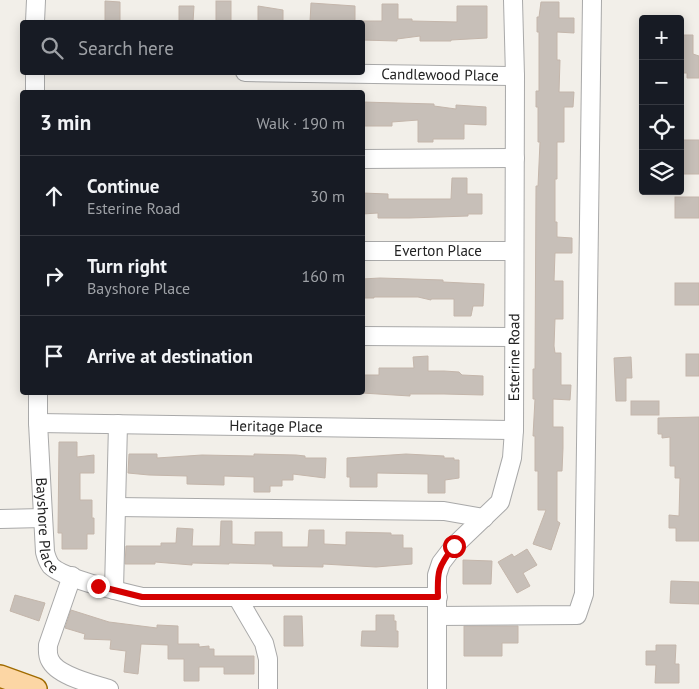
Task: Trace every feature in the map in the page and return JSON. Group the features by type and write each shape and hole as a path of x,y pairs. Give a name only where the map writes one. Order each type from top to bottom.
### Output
{"main road":[{"path":"0,676 36,689"}],"street":[{"path":"35,20 36,0"},
{"name":"Esterine Road","path":"437,689 437,575 441,563 454,546 500,502 512,458 514,430 515,158 513,0"},
{"path":"437,616 577,615 584,594 592,0"},
{"name":"Candlewood Place","path":"365,74 515,76"},
{"path":"35,75 35,90"},
{"path":"365,159 515,158"},
{"name":"Everton Place","path":"365,251 514,251"},
{"path":"365,336 514,337"},
{"name":"Bayshore Place","path":"38,395 45,552 50,564 58,571 114,590 142,597 438,597"},
{"name":"Heritage Place","path":"38,423 514,430"},
{"path":"114,590 118,424"},
{"path":"116,508 444,511 484,518"},
{"path":"0,519 43,518"},
{"path":"72,576 48,644 50,661 66,674 109,689"},
{"path":"237,597 264,643 268,659 268,689"}],"building":[{"path":"105,1 120,2 120,20 105,20"},
{"path":"216,1 231,1 231,20 216,20"},
{"path":"541,2 559,2 559,18 574,18 574,33 557,32 557,60 560,60 559,92 574,92 573,107 564,107 564,142 557,142 555,222 557,222 557,237 572,238 572,253 555,253 554,281 563,281 563,319 555,319 554,346 555,353 561,353 561,385 571,385 570,400 553,399 553,427 563,427 563,448 562,471 557,471 557,521 560,523 551,550 533,544 546,510 538,510 538,471 535,471 535,436 533,436 535,399 533,399 533,369 535,369 536,186 538,186 540,142 538,142 538,107 536,107 536,91 539,91 539,32 537,32 537,17 539,17"},
{"path":"311,3 355,6 355,20 310,20"},
{"path":"382,4 398,4 398,19 457,22 457,6 487,6 487,38 420,41 420,36 397,39 397,41 365,40 365,21 382,21"},
{"path":"179,6 194,6 193,20 179,20"},
{"path":"258,6 283,10 283,20 258,20"},
{"path":"684,35 693,35 693,54 699,56 699,78 687,78 687,73 684,73"},
{"path":"365,102 434,104 434,106 456,109 456,105 486,107 486,125 464,124 464,139 433,139 433,142 418,142 418,120 392,122 392,126 365,126"},
{"path":"684,140 699,140 699,174 684,174"},
{"path":"452,178 467,178 467,194 482,194 482,214 378,218 378,213 365,214 365,193 388,194 388,199 451,199"},
{"path":"675,197 699,197 699,218 675,218"},
{"path":"365,279 443,280 443,282 484,284 483,306 473,306 471,316 454,316 454,299 431,300 418,297 365,298"},
{"path":"675,283 699,283 699,305 675,305"},
{"path":"686,354 699,354 699,376 686,376"},
{"path":"428,356 428,371 459,372 462,375 483,376 483,395 410,394 410,396 365,393 365,375 379,375 379,368 414,368 413,357"},
{"path":"631,357 632,378 626,378 626,401 616,401 614,358"},
{"path":"631,401 659,401 659,415 631,415"},
{"path":"699,417 699,541 676,541 676,528 669,528 669,515 679,516 680,478 675,478 675,466 670,466 670,437 662,438 662,434 658,434 658,418"},
{"path":"59,442 77,442 77,457 94,455 94,473 80,473 80,500 92,500 92,518 94,518 94,534 87,534 87,549 62,549 62,533 58,533"},
{"path":"129,454 157,454 157,458 202,455 254,456 254,454 326,458 325,478 293,474 293,480 282,480 282,486 270,486 270,492 254,492 254,477 224,476 224,485 187,484 187,476 128,473"},
{"path":"406,454 444,456 444,458 459,460 459,478 445,480 445,493 428,493 428,474 377,473 377,487 350,487 350,477 347,477 347,458"},
{"path":"221,521 232,521 232,544 255,545 255,532 282,532 282,547 308,547 309,530 324,530 324,544 346,545 346,532 403,535 403,548 412,548 412,564 376,567 323,564 323,567 229,563 192,563 192,565 155,562 155,564 125,564 126,546 161,546 161,543 176,543 177,528 193,529 192,546 220,546"},
{"path":"527,549 537,565 523,573 530,586 517,593 498,562 512,554 514,557"},
{"path":"463,560 492,561 491,584 463,584"},
{"path":"671,581 699,582 699,604 670,603"},
{"path":"15,595 45,603 39,621 10,611"},
{"path":"71,610 109,622 157,628 157,625 178,626 178,644 199,644 199,647 209,646 209,649 214,649 214,656 254,656 254,674 224,674 224,667 199,667 199,681 184,681 184,659 168,659 168,645 141,644 138,674 124,672 126,651 110,649 111,640 84,639 85,634 65,628"},
{"path":"376,615 394,615 396,631 398,631 398,647 361,646 362,631 376,631"},
{"path":"284,616 302,616 303,646 284,646"},
{"path":"464,626 518,626 518,643 502,643 502,656 464,656"},
{"path":"656,645 676,645 675,664 679,664 679,683 655,683 656,665 646,665 646,651 656,651"}],"route":[{"path":"98,586 142,597 438,597 437,575 441,563 454,546"}]}
